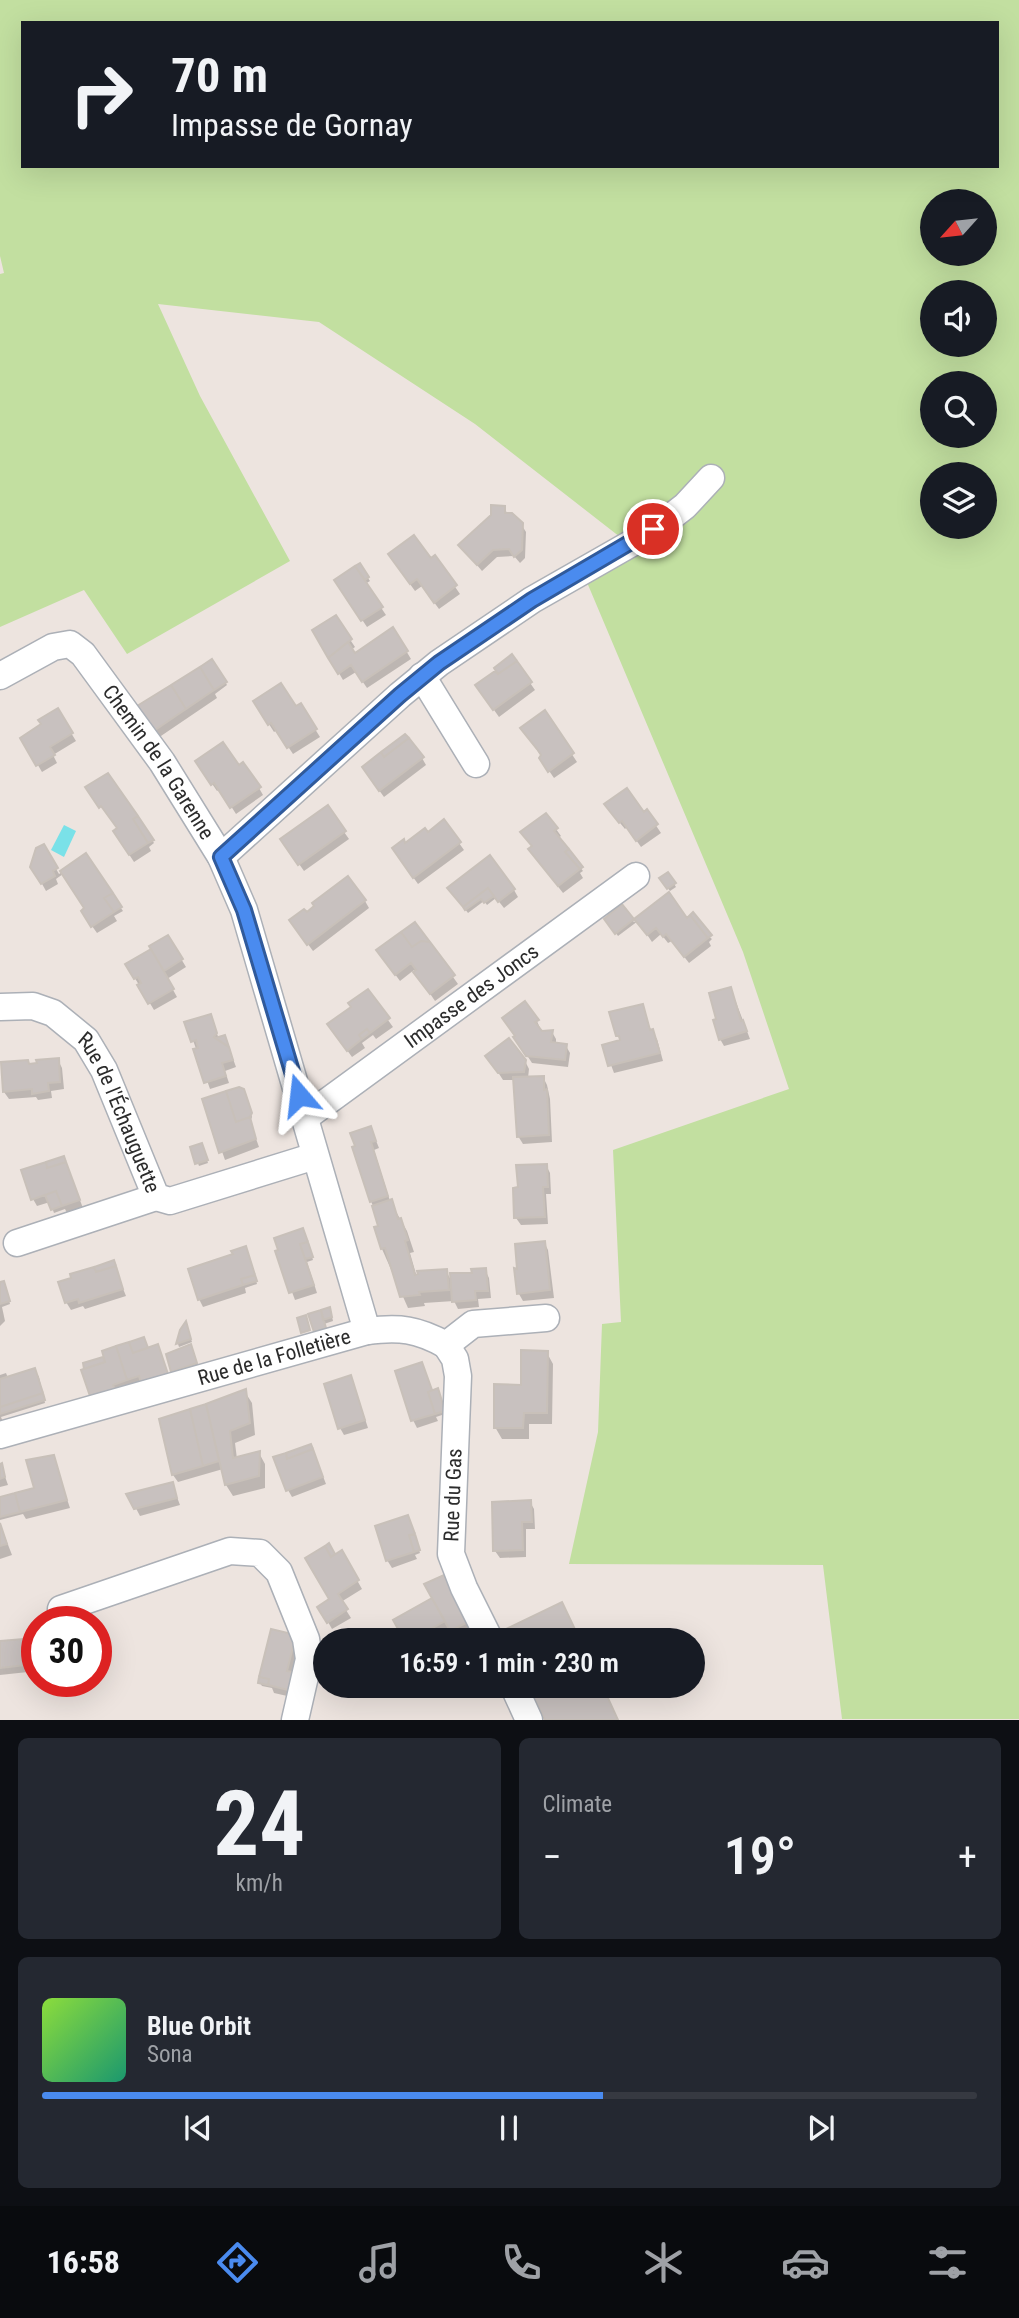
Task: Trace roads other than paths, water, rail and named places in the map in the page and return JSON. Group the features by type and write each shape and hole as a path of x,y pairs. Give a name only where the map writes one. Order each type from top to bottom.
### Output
{"street":[{"path":"221,857 422,676 532,600 667,520 685,506 711,478"},
{"name":"Chemin de la Garenne","path":"0,677 53,647 70,645 83,654 162,762 221,857 244,910 367,1331"},
{"path":"422,676 476,764"},
{"name":"Impasse des Joncs","path":"306,1117 635,876"},
{"name":"Rue de l'Échauguette","path":"0,1007 33,1006 43,1009 53,1013 86,1040 104,1070 156,1197 170,1201 315,1156"},
{"path":"17,1243 156,1197"},
{"path":"446,1345 473,1324 546,1318"},
{"name":"Rue de la Folletière","path":"0,1435 367,1331 409,1329 446,1345"},
{"name":"Rue du Gas","path":"446,1345 455,1359 458,1376 451,1554 484,1628"},
{"path":"70,1606 230,1551 260,1553 279,1572 306,1639 309,1659 295,1720"},
{"path":"519,1698 529,1720"}],"water":[{"path":"64,825 76,831 64,857 51,850"}]}
